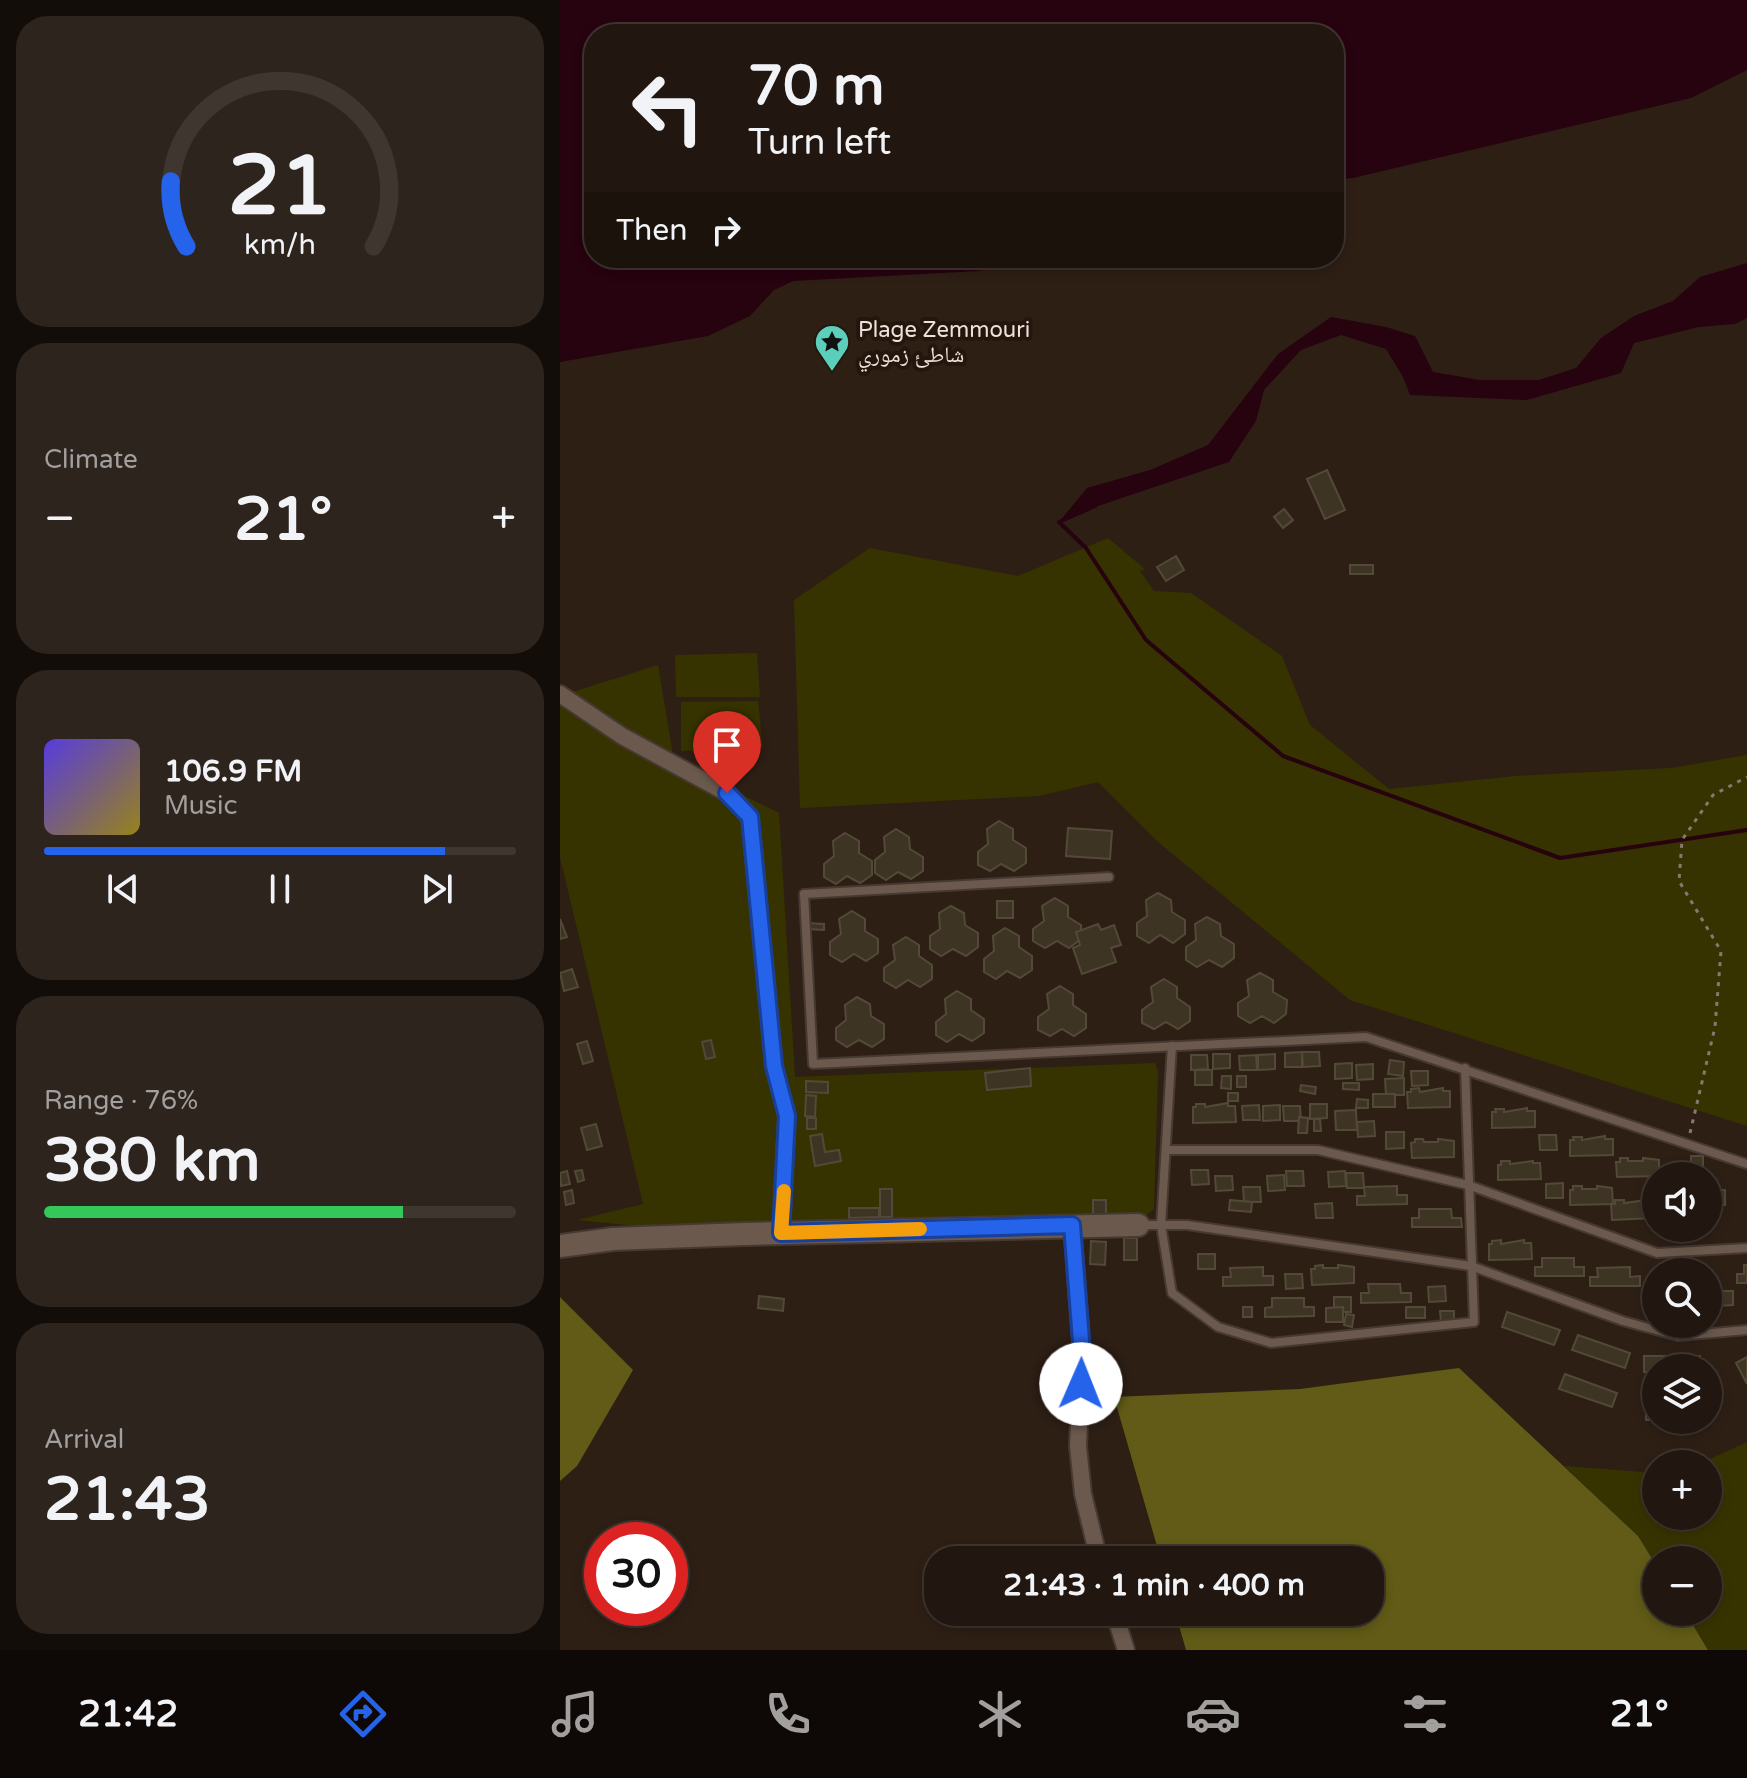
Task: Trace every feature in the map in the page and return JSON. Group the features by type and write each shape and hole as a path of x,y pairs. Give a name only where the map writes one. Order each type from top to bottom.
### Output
{"street":[{"path":"560,694 622,736 727,793 750,817 774,1066 787,1116 781,1233"},
{"path":"1072,1225 1082,1353 1078,1446 1083,1494 1096,1546"},
{"path":"560,1246 613,1239 1138,1225"},
{"path":"1118,1626 1126,1650"}],"lane":[{"path":"1109,877 804,894 813,1064 1366,1037 1747,1164"},
{"path":"1172,1046 1161,1225 1172,1293 1218,1327 1271,1343 1474,1322 1465,1068"},
{"path":"1167,1150 1318,1150 1468,1185 1657,1253 1747,1248"},
{"path":"1138,1225 1187,1225 1471,1266 1623,1321 1678,1336 1747,1330"}],"path":[{"path":"1686,1144 1694,1123 1715,1027 1721,951 1679,881 1682,840 1713,795 1747,777"}],"shaded area":[{"path":"560,0 1747,0 1747,70 1691,98 1344,179 1344,24 584,24 584,268 996,268 793,281 774,290 750,316 708,336 560,362"},
{"path":"1747,263 1747,318 1735,324 1699,327 1634,343 1621,373 1527,400 1410,395 1386,349 1341,335 1301,350 1264,390 1256,421 1229,462 1059,522 1087,488 1150,470 1208,445 1278,354 1331,317 1415,336 1433,372 1480,380 1539,380 1576,368 1601,338 1634,316 1673,301 1700,277"},
{"path":"1108,538 1145,569 1140,571 1154,591 1191,593 1282,656 1310,725 1389,789 1516,776 1671,768 1747,755 1747,1126 1350,1000 1157,841 1098,782 1039,796 800,808 794,600 870,548 1018,576"},
{"path":"757,653 760,697 676,697 675,655"},
{"path":"658,665 674,761 779,813 795,1077 1155,1063 1158,1071 1154,1209 1145,1216 648,1227 577,1220 643,1204 560,857 560,696"},
{"path":"758,701 763,748 681,751 681,702"},
{"path":"560,1297 633,1370 577,1466 560,1481"},
{"path":"1459,1368 1638,1536 1644,1546 1642,1626 1693,1626 1708,1650 1186,1650 1179,1626 1384,1626 1384,1546 1157,1546 1114,1397 1300,1389"},
{"path":"1747,1442 1747,1650 1708,1650 1693,1626 1722,1626 1722,1546 1644,1546 1638,1536 1564,1466 1642,1472 1642,1530 1722,1530 1722,1453"}],"building":[{"path":"1327,470 1345,510 1325,519 1307,479"},
{"path":"1284,509 1293,520 1283,528 1274,517"},
{"path":"1176,556 1184,570 1166,581 1157,567"},
{"path":"1350,565 1373,565 1373,574 1350,574"},
{"path":"999,821 1013,829 1013,840 1026,848 1026,863 1014,871 1001,864 990,871 978,865 978,852 988,844 987,829"},
{"path":"1068,828 1112,831 1110,859 1066,856"},
{"path":"896,829 909,837 910,849 923,857 923,871 911,879 898,872 886,880 875,873 875,860 885,852 884,837"},
{"path":"845,833 859,841 859,853 872,861 872,875 860,883 847,876 836,884 824,877 824,864 834,856 833,841"},
{"path":"1158,893 1171,900 1172,912 1185,920 1185,934 1173,943 1160,935 1149,943 1137,936 1137,923 1147,916 1146,900"},
{"path":"1055,898 1068,906 1068,917 1081,925 1081,939 1069,948 1057,941 1045,948 1033,941 1033,929 1044,921 1042,906"},
{"path":"997,901 1013,901 1013,918 997,918"},
{"path":"951,906 964,913 965,925 978,933 978,947 966,956 953,949 941,956 930,949 930,936 940,929 939,913"},
{"path":"852,911 865,919 865,931 878,939 878,953 866,961 854,954 842,962 830,955 830,942 841,934 839,919"},
{"path":"1207,917 1220,924 1221,936 1234,944 1234,958 1222,967 1209,960 1197,967 1186,960 1186,947 1196,940 1195,924"},
{"path":"560,919 567,937 560,939"},
{"path":"808,923 824,924 824,930 807,929"},
{"path":"1098,924 1101,930 1114,925 1121,945 1111,948 1116,962 1082,974 1073,948 1080,945 1076,932"},
{"path":"1005,928 1019,936 1019,947 1032,956 1032,970 1020,978 1007,971 996,979 984,972 984,959 994,951 993,936"},
{"path":"906,937 919,945 919,956 932,965 932,979 920,987 908,980 896,988 884,981 884,968 895,960 893,945"},
{"path":"572,969 578,987 564,991 560,973"},
{"path":"1260,973 1273,980 1273,992 1287,1000 1286,1014 1274,1023 1262,1016 1250,1023 1238,1016 1238,1003 1249,996 1247,980"},
{"path":"1164,979 1177,987 1177,998 1190,1007 1190,1021 1178,1029 1166,1022 1154,1029 1142,1023 1142,1010 1153,1002 1151,987"},
{"path":"1060,986 1073,994 1073,1005 1086,1014 1086,1028 1074,1036 1062,1029 1050,1036 1038,1030 1038,1017 1049,1009 1047,994"},
{"path":"957,991 971,999 971,1010 984,1019 984,1033 972,1041 959,1034 947,1042 936,1035 936,1022 946,1014 945,999"},
{"path":"857,997 870,1004 871,1016 884,1024 884,1039 872,1047 859,1040 847,1047 836,1040 836,1028 846,1020 845,1005"},
{"path":"711,1040 715,1057 706,1059 702,1042"},
{"path":"587,1041 593,1061 583,1064 577,1044"},
{"path":"1302,1052 1319,1052 1320,1066 1303,1067"},
{"path":"1302,1052 1302,1067 1285,1067 1285,1053"},
{"path":"1213,1054 1230,1054 1230,1068 1213,1069"},
{"path":"1275,1054 1275,1069 1258,1070 1258,1055"},
{"path":"1191,1055 1207,1055 1208,1069 1191,1070"},
{"path":"1256,1055 1257,1070 1240,1070 1239,1056"},
{"path":"1390,1060 1404,1062 1403,1076 1388,1074"},
{"path":"1352,1063 1352,1078 1335,1079 1335,1064"},
{"path":"1373,1064 1373,1079 1357,1080 1356,1065"},
{"path":"1030,1068 1031,1086 987,1090 985,1073"},
{"path":"1195,1070 1212,1070 1212,1085 1195,1085"},
{"path":"1411,1071 1428,1071 1428,1085 1412,1086"},
{"path":"1222,1076 1231,1076 1231,1089 1221,1088"},
{"path":"1237,1076 1246,1076 1246,1087 1237,1087"},
{"path":"1404,1078 1404,1095 1386,1095 1385,1079"},
{"path":"806,1081 828,1082 828,1093 806,1092"},
{"path":"1343,1083 1359,1083 1359,1090 1343,1089"},
{"path":"1301,1085 1316,1087 1315,1094 1300,1091"},
{"path":"1419,1088 1420,1092 1443,1088 1443,1091 1450,1091 1450,1107 1408,1108 1407,1092"},
{"path":"1228,1093 1238,1093 1238,1101 1228,1101"},
{"path":"1373,1094 1395,1094 1395,1107 1373,1107"},
{"path":"806,1095 816,1096 815,1117 805,1116"},
{"path":"1357,1099 1368,1100 1368,1108 1356,1108"},
{"path":"1228,1103 1228,1106 1235,1106 1236,1122 1193,1123 1193,1107 1196,1104 1205,1104 1205,1107"},
{"path":"1310,1104 1327,1104 1327,1118 1310,1119"},
{"path":"1259,1105 1260,1120 1243,1120 1242,1106"},
{"path":"1280,1105 1280,1120 1263,1121 1263,1106"},
{"path":"1283,1106 1300,1106 1301,1121 1284,1121"},
{"path":"1527,1108 1527,1111 1535,1111 1535,1127 1492,1128 1492,1112 1496,1112 1495,1109 1504,1109 1504,1112"},
{"path":"1356,1110 1357,1130 1336,1130 1335,1111"},
{"path":"1299,1117 1308,1118 1307,1133 1298,1133"},
{"path":"807,1118 816,1118 816,1129 807,1129"},
{"path":"1314,1119 1320,1119 1321,1131 1314,1131"},
{"path":"1374,1121 1375,1136 1358,1137 1357,1122"},
{"path":"596,1124 602,1146 587,1150 581,1128"},
{"path":"1386,1132 1404,1132 1404,1148 1386,1149"},
{"path":"822,1134 825,1152 839,1150 841,1161 815,1166 810,1136"},
{"path":"1539,1135 1556,1135 1557,1150 1540,1150"},
{"path":"1605,1136 1605,1139 1613,1139 1613,1155 1570,1156 1570,1140 1574,1140 1573,1137 1582,1137 1582,1140"},
{"path":"1415,1139 1423,1139 1424,1142 1438,1142 1438,1139 1454,1141 1454,1157 1412,1158 1411,1143"},
{"path":"1691,1156 1703,1156 1703,1162 1691,1162"},
{"path":"1620,1158 1628,1158 1628,1161 1643,1161 1643,1158 1659,1160 1642,1162 1642,1176 1617,1177 1616,1162 1620,1162"},
{"path":"1501,1161 1510,1161 1510,1164 1540,1163 1541,1179 1498,1180"},
{"path":"582,1170 584,1180 578,1182 575,1171"},
{"path":"1191,1170 1208,1170 1209,1184 1192,1185"},
{"path":"567,1171 570,1184 561,1186 560,1173"},
{"path":"1286,1171 1303,1171 1304,1186 1287,1186"},
{"path":"1345,1171 1346,1186 1329,1187 1328,1172"},
{"path":"1346,1173 1363,1173 1364,1188 1347,1188"},
{"path":"1284,1175 1285,1190 1268,1191 1267,1176"},
{"path":"1215,1176 1232,1176 1233,1190 1216,1191"},
{"path":"1563,1183 1563,1198 1546,1198 1546,1184"},
{"path":"1397,1186 1397,1195 1407,1195 1407,1204 1357,1205 1357,1196 1365,1196 1364,1187"},
{"path":"1573,1186 1582,1186 1582,1189 1597,1189 1597,1186 1612,1188 1613,1204 1570,1205"},
{"path":"1243,1187 1260,1187 1261,1202 1244,1202"},
{"path":"880,1189 892,1189 892,1217 880,1217"},
{"path":"572,1190 574,1203 566,1205 564,1192"},
{"path":"1722,1190 1725,1190 1725,1205 1722,1205"},
{"path":"1093,1200 1106,1200 1106,1216 1093,1216"},
{"path":"1230,1200 1252,1202 1251,1212 1229,1210"},
{"path":"1615,1200 1624,1200 1624,1203 1642,1201 1642,1219 1612,1220 1611,1204 1615,1204"},
{"path":"1332,1203 1333,1218 1316,1218 1315,1204"},
{"path":"849,1208 879,1208 879,1217 849,1218"},
{"path":"1419,1209 1451,1209 1452,1218 1461,1218 1462,1227 1412,1227 1412,1218 1419,1218"},
{"path":"1124,1238 1137,1238 1137,1260 1124,1260"},
{"path":"1501,1240 1501,1244 1524,1240 1524,1243 1531,1243 1532,1259 1489,1260 1489,1244"},
{"path":"1091,1241 1106,1242 1105,1265 1090,1264"},
{"path":"1198,1254 1215,1254 1215,1269 1198,1269"},
{"path":"1542,1258 1574,1258 1574,1267 1584,1267 1584,1276 1535,1276 1535,1267 1542,1267"},
{"path":"1323,1265 1323,1268 1338,1268 1338,1265 1354,1267 1354,1283 1312,1285 1311,1269"},
{"path":"1744,1265 1747,1265 1747,1283 1737,1283 1737,1274 1744,1274"},
{"path":"1263,1267 1263,1276 1273,1276 1273,1285 1223,1286 1223,1277 1231,1277 1230,1268"},
{"path":"1630,1267 1630,1277 1640,1276 1640,1286 1590,1286 1590,1277 1598,1277 1597,1268"},
{"path":"1285,1274 1302,1274 1303,1288 1286,1289"},
{"path":"1368,1284 1400,1284 1401,1293 1411,1293 1411,1302 1361,1303 1361,1293 1369,1293"},
{"path":"1445,1286 1446,1301 1429,1302 1428,1287"},
{"path":"1722,1291 1733,1291 1733,1305 1722,1306"},
{"path":"759,1296 784,1299 783,1311 758,1308"},
{"path":"1334,1297 1351,1297 1351,1312 1334,1312"},
{"path":"1272,1298 1304,1298 1304,1307 1314,1307 1314,1316 1265,1317 1265,1308 1272,1307"},
{"path":"1243,1307 1252,1307 1252,1317 1243,1317"},
{"path":"1343,1307 1343,1322 1326,1322 1326,1308"},
{"path":"1406,1307 1425,1307 1425,1318 1406,1318"},
{"path":"1440,1311 1454,1311 1454,1321 1441,1321"},
{"path":"1507,1312 1560,1330 1554,1345 1502,1327"},
{"path":"1346,1314 1354,1315 1352,1327 1344,1325"},
{"path":"1578,1335 1630,1353 1625,1368 1572,1350"},
{"path":"1747,1357 1747,1384 1736,1363"},
{"path":"1565,1374 1617,1393 1612,1407 1559,1389"}],"waterway":[{"path":"1095,506 1059,522 1086,548 1146,640 1283,756 1560,858 1747,830"}],"slow traffic":[{"path":"784,1191 781,1233 920,1229"}],"place":[{"name":"Plage Zemmouri شاطئ زموري","path":"832,373"}],"route":[{"path":"727,793 750,817 774,1066 787,1116 781,1233 1072,1225 1082,1353 1081,1384"}]}
